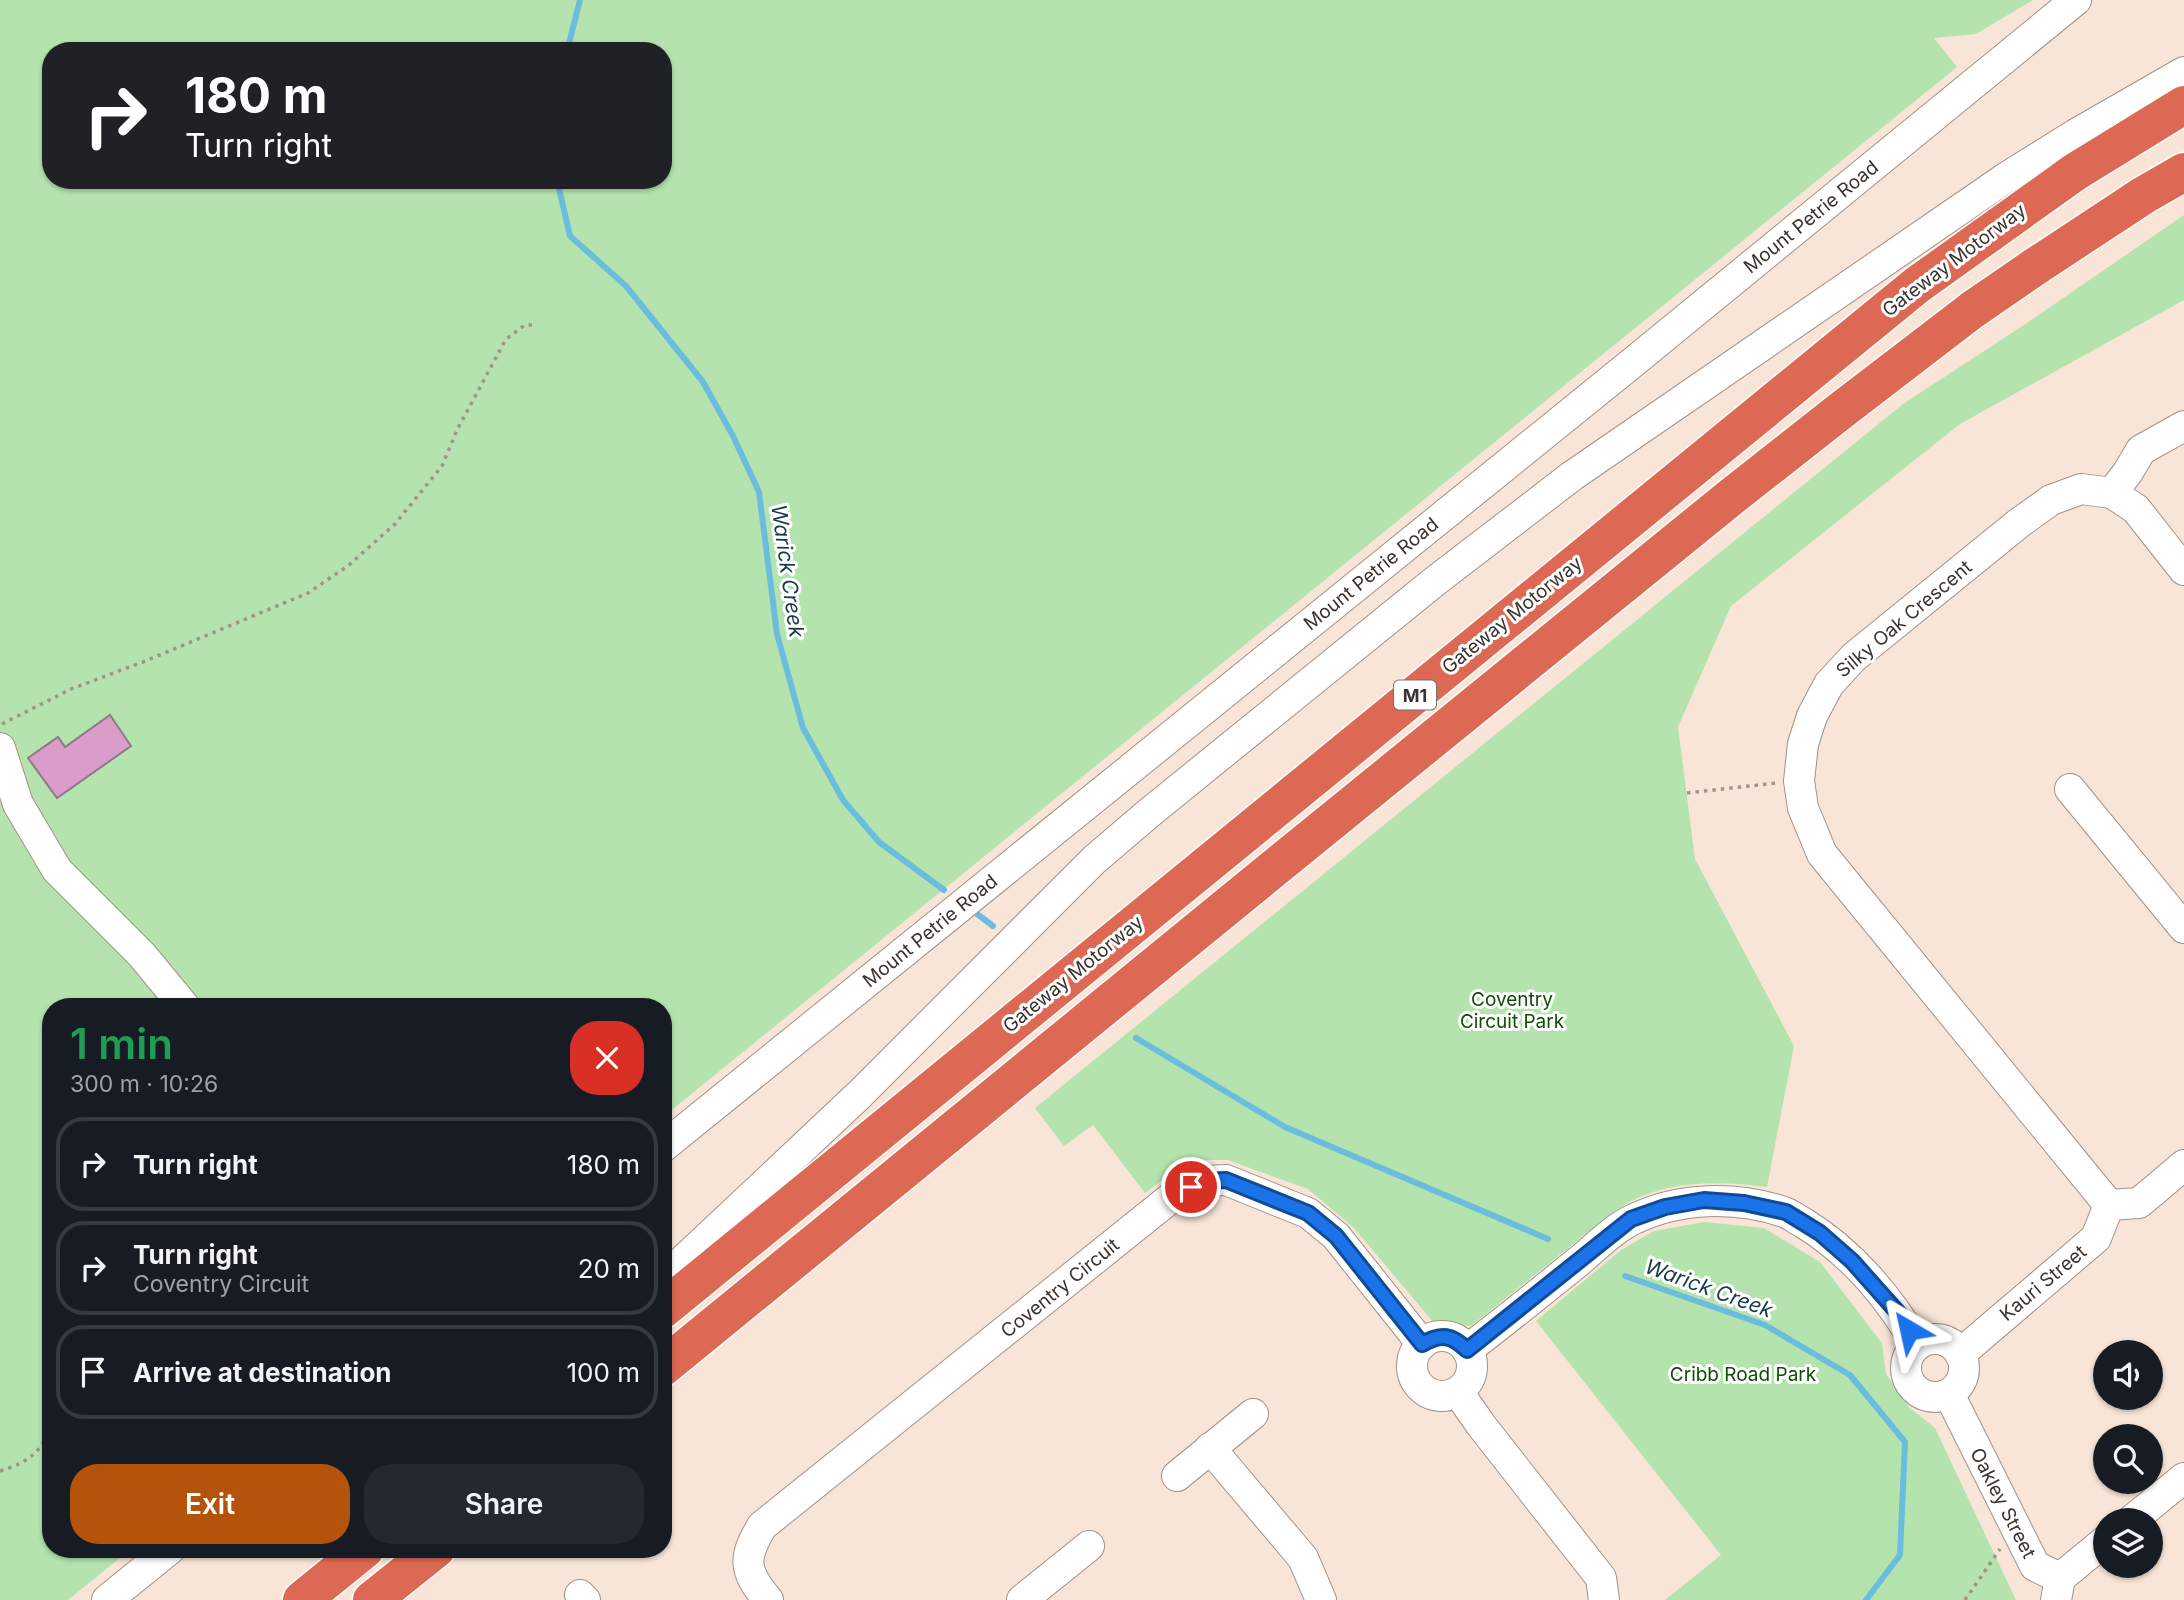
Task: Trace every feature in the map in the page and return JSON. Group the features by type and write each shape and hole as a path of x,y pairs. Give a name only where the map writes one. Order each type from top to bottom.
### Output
{"highway":[{"name":"Gateway Motorway","path":"672,1302 1917,285 2075,172 2184,105"},
{"name":"M1","path":"672,1360 1731,497 1891,371 2036,265 2184,172"},
{"path":"302,1600 354,1558"},
{"path":"372,1600 425,1558"}],"street":[{"name":"Mount Petrie Road","path":"672,1140 2077,0"},
{"path":"672,1273 878,1076 1094,860 1423,590 1572,476 1873,268 2098,120 2184,72"},
{"path":"2184,426 2141,450 2112,493 2136,509 2184,570"},
{"name":"Silky Oak Crescent","path":"2109,1205 1822,854 1803,808 1798,781 1803,744 1812,716 1829,684 1854,657 2051,500 2081,489 2112,493"},
{"path":"0,748 18,804 57,870 142,956 177,998"},
{"path":"2070,789 2184,928"},
{"path":"2109,1205 2139,1202 2184,1166"},
{"name":"Coventry Circuit","path":"768,1600 749,1569 748,1550 762,1526 1177,1193 1205,1181 1226,1180 1308,1213 1336,1236 1422,1344"},
{"path":"1467,1350 1631,1219 1665,1207 1704,1200 1744,1203 1786,1212 1820,1233 1852,1261 1900,1315 1917,1345"},
{"name":"Kauri Street","path":"1960,1354 2096,1238 2109,1205"},
{"path":"1446,1336 1458,1341 1467,1350 1472,1362 1471,1373 1467,1383 1458,1392 1437,1396 1426,1392 1418,1384 1412,1363 1422,1344 1433,1337 1446,1336"},
{"path":"1928,1340 1941,1340 1952,1345 1960,1354 1964,1365 1963,1377 1958,1387 1938,1398 1917,1392 1906,1374 1906,1363 1917,1345 1928,1340"},
{"path":"1458,1392 1480,1425 1601,1578 1604,1600"},
{"name":"Oakley Street","path":"1949,1394 2035,1566 2058,1589"},
{"path":"1177,1476 1253,1414"},
{"path":"1210,1448 1303,1558 1321,1600"},
{"path":"2147,1508 2184,1478"},
{"path":"1040,1594 1089,1546"},
{"path":"2058,1589 2093,1553"},
{"path":"107,1600 159,1558"}],"path":[{"path":"0,725 71,689 308,593 349,565 395,524 442,466 457,430 506,339 525,325 535,325"},
{"path":"1687,793 1798,781"},
{"path":"0,1471 23,1464 42,1446"},
{"path":"1966,1600 2002,1547"}],"green space":[{"path":"0,0 2033,0 1976,34 1934,38 1957,67 672,1110 672,998 42,998 42,1558 120,1558 68,1600 0,1600"},
{"name":"Coventry Circuit Park","path":"2184,215 2184,300 1960,424 1731,606 1678,727 1695,859 1794,1046 1767,1187 1698,1184 1663,1189 1631,1201 1598,1224 1471,1326 1434,1323 1353,1227 1308,1189 1228,1160 1202,1160 1175,1171 1145,1193 1093,1125 1064,1146 1035,1108 1903,404"},
{"name":"Cribb Road Park","path":"1704,1222 1764,1228 1820,1262 1882,1343 1886,1374 1909,1407 1935,1428 2016,1600 1665,1600 1721,1555 1536,1321 1621,1250 1654,1231"}],"building":[{"path":"110,715 131,746 57,798 28,758 58,737 65,747"}],"waterway":[{"name":"Warick Creek","path":"569,42 580,0"},
{"name":"Warick Creek","path":"559,189 570,236 626,286 703,382 733,436 759,492 777,634 803,728 843,800 879,842 944,890"},
{"name":"Warick Creek","path":"972,910 993,926"},
{"name":"Warick Creek","path":"1136,1038 1285,1127 1548,1239"},
{"name":"Warick Creek","path":"1625,1276 1765,1325 1850,1375 1905,1442 1900,1555 1866,1600"}],"route":[{"path":"1191,1187 1205,1181 1226,1180 1308,1213 1336,1236 1422,1344 1433,1337 1446,1336 1458,1341 1467,1350 1631,1219 1665,1207 1704,1200 1744,1203 1786,1212 1820,1233 1852,1261 1900,1315 1909,1330"}]}
